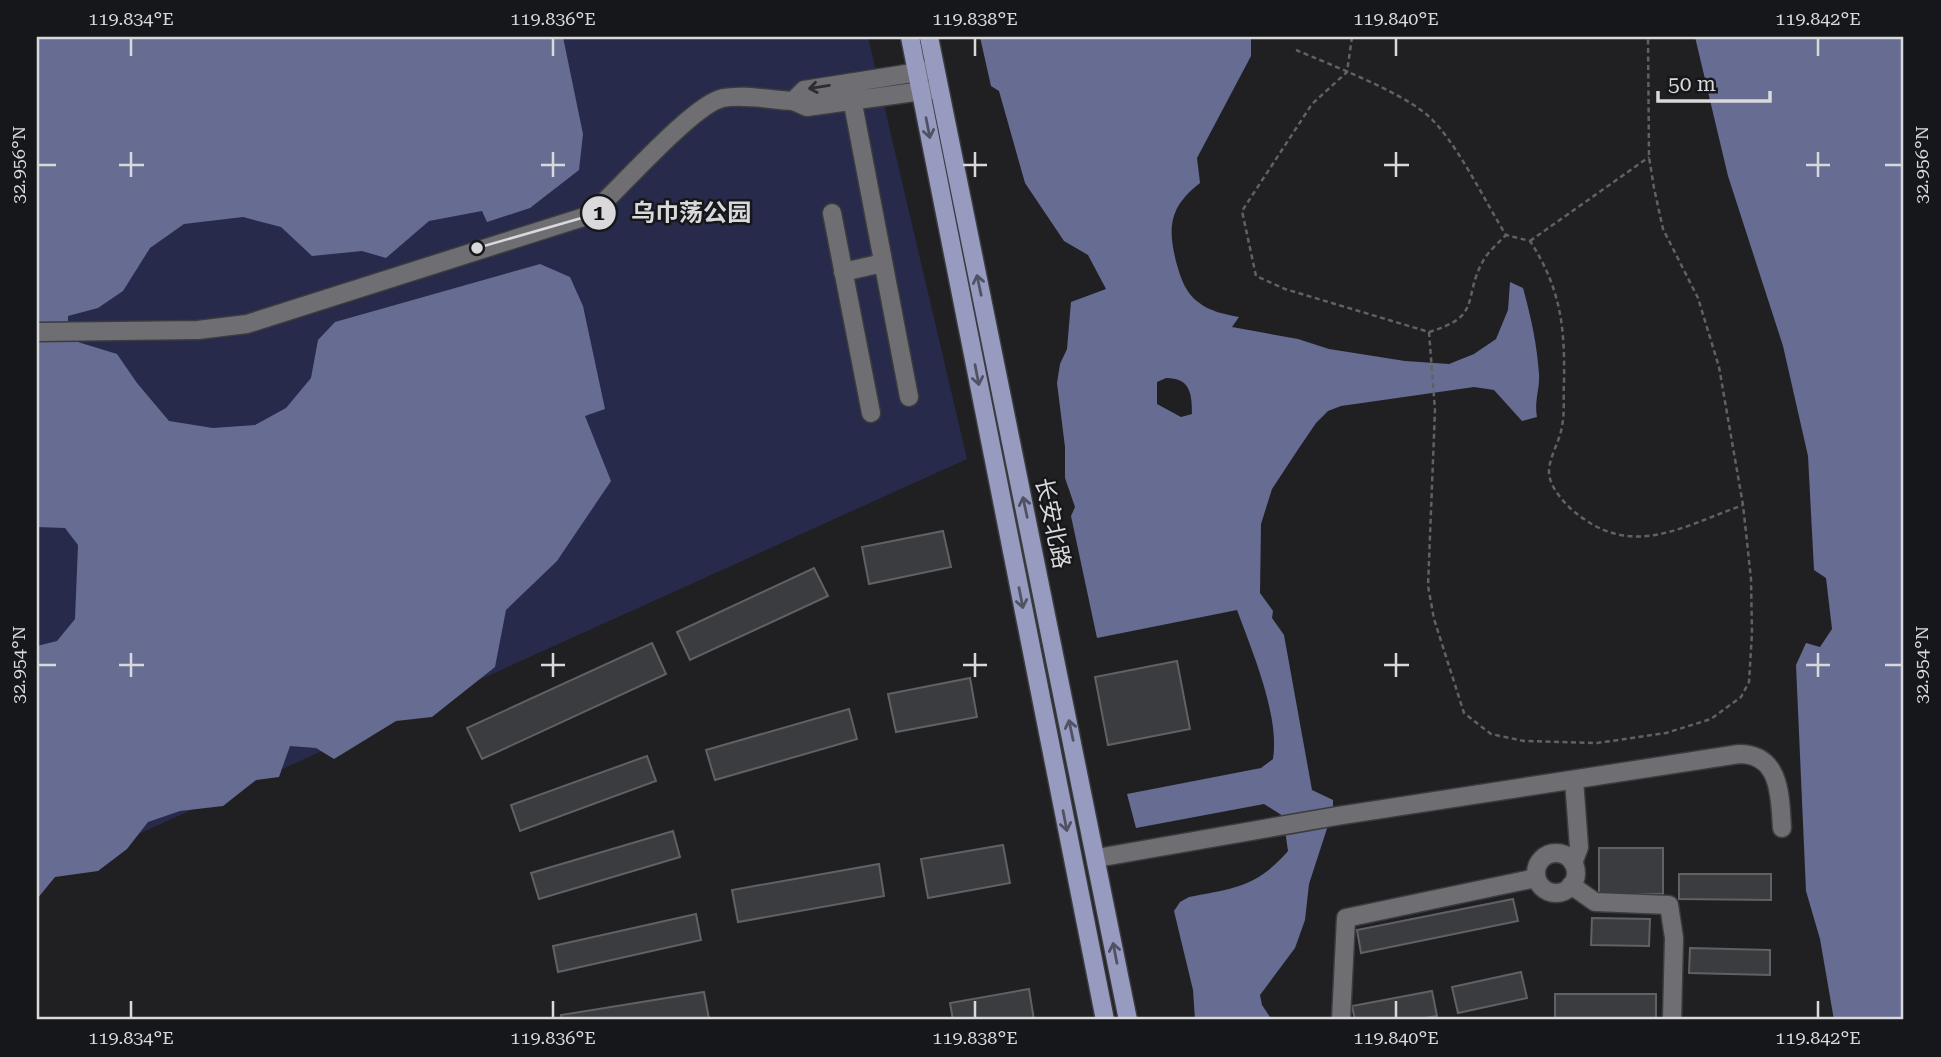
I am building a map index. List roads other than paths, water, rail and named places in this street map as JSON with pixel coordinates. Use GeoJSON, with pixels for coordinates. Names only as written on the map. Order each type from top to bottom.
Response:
{"type":"FeatureCollection","features":[{"type":"Feature","properties":{"kind":"main road","name":"长安北路"},"geometry":{"type":"LineString","coordinates":[[910,37],[926,71],[930,89],[1097,858],[1128,1020]]}},
{"type":"Feature","properties":{"kind":"main road","name":"长安北路"},"geometry":{"type":"LineString","coordinates":[[926,71],[929,37]]}},
{"type":"Feature","properties":{"kind":"main road","name":"长安北路"},"geometry":{"type":"LineString","coordinates":[[930,89],[1105,1020]]}},
{"type":"Feature","properties":{"kind":"street"},"geometry":{"type":"LineString","coordinates":[[851,92],[926,71]]}},
{"type":"Feature","properties":{"kind":"street"},"geometry":{"type":"LineString","coordinates":[[37,332],[198,330],[247,324],[590,215],[621,189],[684,122],[706,105],[723,98],[793,101],[804,90],[851,92],[930,89]]}},
{"type":"Feature","properties":{"kind":"street"},"geometry":{"type":"LineString","coordinates":[[851,92],[909,397]]}},
{"type":"Feature","properties":{"kind":"street"},"geometry":{"type":"LineString","coordinates":[[832,214],[872,413]]}},
{"type":"Feature","properties":{"kind":"street"},"geometry":{"type":"LineString","coordinates":[[842,272],[883,263]]}},
{"type":"Feature","properties":{"kind":"street"},"geometry":{"type":"LineString","coordinates":[[1097,858],[1337,816],[1749,754],[1770,765],[1779,785],[1782,828]]}},
{"type":"Feature","properties":{"kind":"street"},"geometry":{"type":"LineString","coordinates":[[1573,863],[1579,847],[1574,780]]}},
{"type":"Feature","properties":{"kind":"street"},"geometry":{"type":"LineString","coordinates":[[1553,853],[1561,853],[1573,863],[1576,870],[1571,885],[1566,890],[1545,890],[1536,878],[1539,862],[1553,853]]}},
{"type":"Feature","properties":{"kind":"street"},"geometry":{"type":"LineString","coordinates":[[1342,1020],[1346,918],[1536,878]]}},
{"type":"Feature","properties":{"kind":"street"},"geometry":{"type":"LineString","coordinates":[[1571,885],[1595,902],[1669,905],[1674,937],[1672,1020]]}},
{"type":"Feature","properties":{"kind":"place","name":"乌巾荡公园"},"geometry":{"type":"Point","coordinates":[477,248]}}]}
